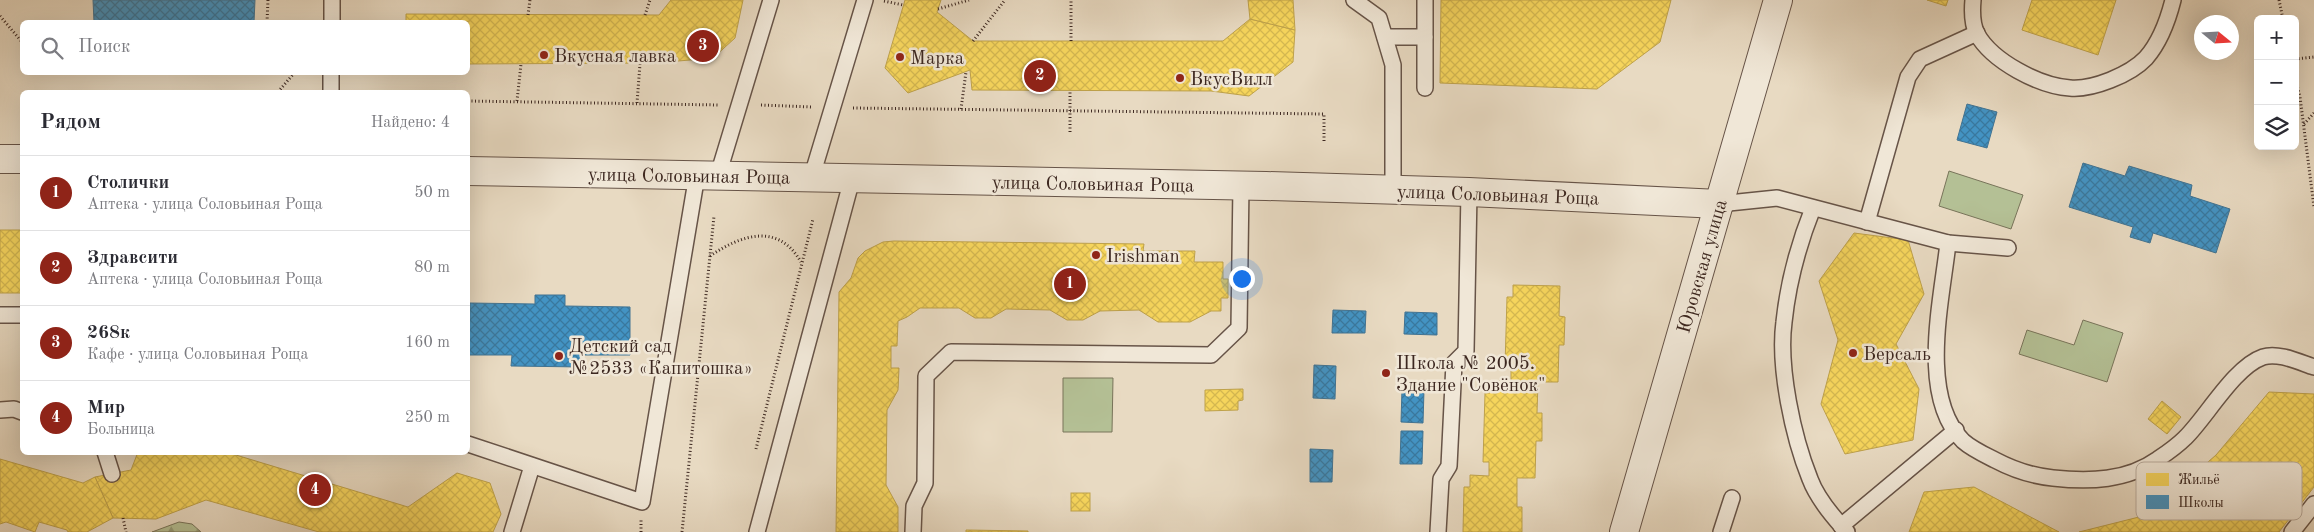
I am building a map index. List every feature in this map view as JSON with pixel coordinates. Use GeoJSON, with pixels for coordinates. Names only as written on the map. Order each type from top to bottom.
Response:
{"type":"FeatureCollection","features":[{"type":"Feature","properties":{"kind":"street","name":"Юровская улица"},"geometry":{"type":"LineString","coordinates":[[1624,532],[1778,0]]}},
{"type":"Feature","properties":{"kind":"street"},"geometry":{"type":"LineString","coordinates":[[0,159],[20,159]]}},
{"type":"Feature","properties":{"kind":"street","name":"улица Соловьиная Роща"},"geometry":{"type":"LineString","coordinates":[[470,171],[707,175],[811,179],[1241,185],[1469,192],[1719,204]]}},
{"type":"Feature","properties":{"kind":"lane"},"geometry":{"type":"LineString","coordinates":[[332,0],[332,20]]}},
{"type":"Feature","properties":{"kind":"lane"},"geometry":{"type":"LineString","coordinates":[[470,445],[642,502],[707,175],[739,105],[771,0]]}},
{"type":"Feature","properties":{"kind":"lane"},"geometry":{"type":"LineString","coordinates":[[811,179],[865,0]]}},
{"type":"Feature","properties":{"kind":"lane"},"geometry":{"type":"LineString","coordinates":[[1354,0],[1379,18],[1393,65],[1393,191]]}},
{"type":"Feature","properties":{"kind":"lane"},"geometry":{"type":"LineString","coordinates":[[1425,0],[1425,88]]}},
{"type":"Feature","properties":{"kind":"lane"},"geometry":{"type":"LineString","coordinates":[[1973,0],[1972,12],[1977,33],[1995,55],[2014,69],[2043,82],[2069,88],[2094,86],[2124,73],[2145,59],[2162,34],[2173,0]]}},
{"type":"Feature","properties":{"kind":"lane"},"geometry":{"type":"LineString","coordinates":[[1867,222],[1908,77],[1920,58],[1977,33]]}},
{"type":"Feature","properties":{"kind":"lane"},"geometry":{"type":"LineString","coordinates":[[1385,37],[1425,37]]}},
{"type":"Feature","properties":{"kind":"lane"},"geometry":{"type":"LineString","coordinates":[[331,75],[331,90]]}},
{"type":"Feature","properties":{"kind":"lane"},"geometry":{"type":"LineString","coordinates":[[757,532],[852,179]]}},
{"type":"Feature","properties":{"kind":"lane"},"geometry":{"type":"LineString","coordinates":[[913,532],[914,506],[925,483],[926,376],[951,352],[1211,355],[1239,328],[1241,185]]}},
{"type":"Feature","properties":{"kind":"lane"},"geometry":{"type":"LineString","coordinates":[[1438,532],[1441,479],[1449,466],[1454,363],[1466,350],[1469,192]]}},
{"type":"Feature","properties":{"kind":"lane"},"geometry":{"type":"LineString","coordinates":[[1719,204],[1777,198],[1948,243],[2008,248]]}},
{"type":"Feature","properties":{"kind":"lane"},"geometry":{"type":"LineString","coordinates":[[1813,208],[1805,230],[1783,323],[1784,371],[1793,425],[1810,480],[1844,529],[1956,430]]}},
{"type":"Feature","properties":{"kind":"lane"},"geometry":{"type":"LineString","coordinates":[[1948,243],[1936,357],[1940,390],[1947,417],[1963,440],[1982,454],[2034,476],[2078,481],[2101,480],[2125,475],[2136,470]]}},
{"type":"Feature","properties":{"kind":"lane"},"geometry":{"type":"LineString","coordinates":[[0,315],[20,315]]}},
{"type":"Feature","properties":{"kind":"lane"},"geometry":{"type":"LineString","coordinates":[[2153,462],[2185,438],[2219,395],[2249,365],[2263,357],[2289,358],[2314,367]]}},
{"type":"Feature","properties":{"kind":"lane"},"geometry":{"type":"LineString","coordinates":[[0,410],[14,409],[20,411]]}},
{"type":"Feature","properties":{"kind":"lane"},"geometry":{"type":"LineString","coordinates":[[106,455],[112,474]]}},
{"type":"Feature","properties":{"kind":"lane"},"geometry":{"type":"LineString","coordinates":[[512,532],[532,466]]}},
{"type":"Feature","properties":{"kind":"lane"},"geometry":{"type":"LineString","coordinates":[[1721,532],[1732,498]]}},
{"type":"Feature","properties":{"kind":"lane"},"geometry":{"type":"LineString","coordinates":[[2302,519],[2314,504]]}},
{"type":"Feature","properties":{"kind":"lane"},"geometry":{"type":"LineString","coordinates":[[2292,532],[2301,520]]}},
{"type":"Feature","properties":{"kind":"path"},"geometry":{"type":"LineString","coordinates":[[268,0],[268,20]]}},
{"type":"Feature","properties":{"kind":"path"},"geometry":{"type":"LineString","coordinates":[[528,15],[530,0]]}},
{"type":"Feature","properties":{"kind":"path"},"geometry":{"type":"LineString","coordinates":[[645,16],[650,0]]}},
{"type":"Feature","properties":{"kind":"path"},"geometry":{"type":"LineString","coordinates":[[881,0],[903,5]]}},
{"type":"Feature","properties":{"kind":"path"},"geometry":{"type":"LineString","coordinates":[[938,9],[969,0]]}},
{"type":"Feature","properties":{"kind":"path"},"geometry":{"type":"LineString","coordinates":[[974,41],[1005,0]]}},
{"type":"Feature","properties":{"kind":"path"},"geometry":{"type":"LineString","coordinates":[[1071,0],[1071,41]]}},
{"type":"Feature","properties":{"kind":"path"},"geometry":{"type":"LineString","coordinates":[[2279,0],[2282,15]]}},
{"type":"Feature","properties":{"kind":"path"},"geometry":{"type":"LineString","coordinates":[[0,16],[20,40]]}},
{"type":"Feature","properties":{"kind":"path"},"geometry":{"type":"LineString","coordinates":[[2299,59],[2314,57]]}},
{"type":"Feature","properties":{"kind":"path"},"geometry":{"type":"LineString","coordinates":[[517,101],[521,64]]}},
{"type":"Feature","properties":{"kind":"path"},"geometry":{"type":"LineString","coordinates":[[637,103],[640,64]]}},
{"type":"Feature","properties":{"kind":"path"},"geometry":{"type":"LineString","coordinates":[[961,109],[966,72]]}},
{"type":"Feature","properties":{"kind":"path"},"geometry":{"type":"LineString","coordinates":[[280,90],[293,75]]}},
{"type":"Feature","properties":{"kind":"path"},"geometry":{"type":"LineString","coordinates":[[1070,90],[1070,132]]}},
{"type":"Feature","properties":{"kind":"path"},"geometry":{"type":"LineString","coordinates":[[2299,98],[2314,207]]}},
{"type":"Feature","properties":{"kind":"path"},"geometry":{"type":"LineString","coordinates":[[470,101],[1324,114],[1324,140]]}},
{"type":"Feature","properties":{"kind":"path"},"geometry":{"type":"LineString","coordinates":[[2304,125],[2314,114]]}},
{"type":"Feature","properties":{"kind":"path"},"geometry":{"type":"LineString","coordinates":[[682,532],[714,216]]}},
{"type":"Feature","properties":{"kind":"path"},"geometry":{"type":"LineString","coordinates":[[755,455],[813,219]]}},
{"type":"Feature","properties":{"kind":"path"},"geometry":{"type":"LineString","coordinates":[[710,256],[729,243],[751,235],[768,236],[785,243],[796,253],[801,262]]}},
{"type":"Feature","properties":{"kind":"path"},"geometry":{"type":"LineString","coordinates":[[123,518],[126,532]]}},
{"type":"Feature","properties":{"kind":"green space"},"geometry":{"type":"Polygon","coordinates":[[[1949,171],[2023,195],[2011,229],[1939,206],[1949,171]]]}},
{"type":"Feature","properties":{"kind":"green space"},"geometry":{"type":"Polygon","coordinates":[[[2083,320],[2123,333],[2107,382],[2019,354],[2027,330],[2074,345],[2083,320]]]}},
{"type":"Feature","properties":{"kind":"green space"},"geometry":{"type":"Polygon","coordinates":[[[1063,378],[1113,378],[1112,432],[1063,432],[1063,378]]]}},
{"type":"Feature","properties":{"kind":"green space"},"geometry":{"type":"Polygon","coordinates":[[[179,522],[192,524],[201,532],[152,532],[179,522]]]}},
{"type":"Feature","properties":{"kind":"building: Жильё"},"geometry":{"type":"Polygon","coordinates":[[[671,0],[743,0],[735,38],[713,58],[655,63],[470,64],[470,20],[406,20],[406,14],[659,15],[671,0]]]}},
{"type":"Feature","properties":{"kind":"building: Жильё"},"geometry":{"type":"Polygon","coordinates":[[[905,0],[941,0],[937,12],[973,41],[1223,41],[1250,19],[1295,30],[1293,62],[1249,96],[1211,91],[972,90],[970,70],[908,93],[885,68],[905,0]]]}},
{"type":"Feature","properties":{"kind":"building: Жильё"},"geometry":{"type":"Polygon","coordinates":[[[1248,0],[1293,0],[1295,30],[1250,19],[1248,0]]]}},
{"type":"Feature","properties":{"kind":"building: Жильё"},"geometry":{"type":"Polygon","coordinates":[[[1441,0],[1671,0],[1660,42],[1597,89],[1440,83],[1441,0]]]}},
{"type":"Feature","properties":{"kind":"building: Жильё"},"geometry":{"type":"Polygon","coordinates":[[[1927,0],[1948,0],[1946,6],[1927,0]]]}},
{"type":"Feature","properties":{"kind":"building: Жильё"},"geometry":{"type":"Polygon","coordinates":[[[2032,0],[2116,0],[2098,55],[2022,30],[2032,0]]]}},
{"type":"Feature","properties":{"kind":"building: Жильё"},"geometry":{"type":"Polygon","coordinates":[[[0,230],[20,230],[20,293],[0,293],[0,230]]]}},
{"type":"Feature","properties":{"kind":"building: Жильё"},"geometry":{"type":"Polygon","coordinates":[[[1854,233],[1908,240],[1924,294],[1896,344],[1919,389],[1913,440],[1845,454],[1821,404],[1838,340],[1819,281],[1854,233]]]}},
{"type":"Feature","properties":{"kind":"building: Жильё"},"geometry":{"type":"Polygon","coordinates":[[[883,242],[1144,244],[1143,251],[1195,251],[1194,262],[1223,262],[1223,279],[1228,279],[1228,298],[1221,298],[1221,311],[1211,311],[1190,322],[1158,322],[1139,310],[1100,311],[1083,320],[1067,320],[1050,310],[1006,309],[991,318],[975,318],[959,308],[920,308],[898,321],[897,346],[891,346],[891,368],[899,368],[898,390],[887,410],[886,485],[898,507],[898,532],[836,532],[839,292],[851,278],[858,258],[865,251],[883,242]]]}},
{"type":"Feature","properties":{"kind":"building: Жильё"},"geometry":{"type":"Polygon","coordinates":[[[1513,285],[1560,286],[1559,316],[1565,317],[1564,345],[1559,345],[1558,382],[1538,382],[1537,413],[1542,413],[1542,441],[1536,441],[1535,478],[1517,478],[1517,507],[1522,507],[1522,532],[1463,532],[1464,487],[1470,487],[1470,475],[1489,476],[1489,462],[1483,462],[1485,393],[1490,393],[1491,381],[1511,381],[1511,366],[1505,366],[1507,297],[1513,297],[1513,285]]]}},
{"type":"Feature","properties":{"kind":"building: Жильё"},"geometry":{"type":"Polygon","coordinates":[[[1243,389],[1243,400],[1238,401],[1238,410],[1205,411],[1205,390],[1243,389]]]}},
{"type":"Feature","properties":{"kind":"building: Жильё"},"geometry":{"type":"Polygon","coordinates":[[[2269,392],[2314,394],[2314,487],[2302,502],[2302,462],[2208,462],[2269,392]]]}},
{"type":"Feature","properties":{"kind":"building: Жильё"},"geometry":{"type":"Polygon","coordinates":[[[2162,401],[2181,417],[2167,434],[2148,419],[2162,401]]]}},
{"type":"Feature","properties":{"kind":"building: Жильё"},"geometry":{"type":"Polygon","coordinates":[[[137,455],[236,455],[408,507],[457,473],[490,483],[501,514],[493,532],[319,532],[206,500],[156,519],[113,518],[95,477],[131,470],[137,455]]]}},
{"type":"Feature","properties":{"kind":"building: Жильё"},"geometry":{"type":"Polygon","coordinates":[[[0,459],[83,483],[95,477],[113,518],[87,532],[68,532],[67,530],[39,522],[35,532],[6,522],[0,524],[0,459]]]}},
{"type":"Feature","properties":{"kind":"building: Жильё"},"geometry":{"type":"Polygon","coordinates":[[[1974,487],[2059,532],[1909,532],[1924,492],[1974,487]]]}},
{"type":"Feature","properties":{"kind":"building: Жильё"},"geometry":{"type":"Polygon","coordinates":[[[1071,493],[1090,493],[1090,511],[1071,511],[1071,493]]]}},
{"type":"Feature","properties":{"kind":"building: Жильё"},"geometry":{"type":"Polygon","coordinates":[[[2136,518],[2136,520],[2288,520],[2279,532],[2079,532],[2136,518]]]}},
{"type":"Feature","properties":{"kind":"building: Жильё"},"geometry":{"type":"Polygon","coordinates":[[[966,530],[1028,531],[1028,532],[966,532],[966,530]]]}},
{"type":"Feature","properties":{"kind":"building: Школы"},"geometry":{"type":"Polygon","coordinates":[[[93,0],[255,0],[254,20],[94,20],[93,0]]]}},
{"type":"Feature","properties":{"kind":"building: Школы"},"geometry":{"type":"Polygon","coordinates":[[[1967,104],[1997,112],[1987,148],[1957,140],[1967,104]]]}},
{"type":"Feature","properties":{"kind":"building: Школы"},"geometry":{"type":"Polygon","coordinates":[[[2083,163],[2125,176],[2129,166],[2192,185],[2190,196],[2230,209],[2216,253],[2153,233],[2150,243],[2130,237],[2133,227],[2069,207],[2083,163]]]}},
{"type":"Feature","properties":{"kind":"building: Школы"},"geometry":{"type":"Polygon","coordinates":[[[535,295],[565,295],[565,306],[630,307],[630,355],[583,355],[583,367],[511,366],[512,355],[470,355],[470,303],[535,304],[535,295]]]}},
{"type":"Feature","properties":{"kind":"building: Школы"},"geometry":{"type":"Polygon","coordinates":[[[1333,310],[1366,311],[1365,333],[1332,333],[1333,310]]]}},
{"type":"Feature","properties":{"kind":"building: Школы"},"geometry":{"type":"Polygon","coordinates":[[[1405,312],[1437,313],[1437,335],[1404,334],[1405,312]]]}},
{"type":"Feature","properties":{"kind":"building: Школы"},"geometry":{"type":"Polygon","coordinates":[[[1314,365],[1336,366],[1335,399],[1313,398],[1314,365]]]}},
{"type":"Feature","properties":{"kind":"building: Школы"},"geometry":{"type":"Polygon","coordinates":[[[1402,389],[1424,390],[1423,423],[1401,422],[1402,389]]]}},
{"type":"Feature","properties":{"kind":"building: Школы"},"geometry":{"type":"Polygon","coordinates":[[[1401,431],[1423,431],[1422,464],[1400,464],[1401,431]]]}},
{"type":"Feature","properties":{"kind":"building: Школы"},"geometry":{"type":"Polygon","coordinates":[[[1310,449],[1333,450],[1332,482],[1310,482],[1310,449]]]}},
{"type":"Feature","properties":{"kind":"place","name":"268к"},"geometry":{"type":"Point","coordinates":[703,46]}},
{"type":"Feature","properties":{"kind":"place","name":"Вкусная лавка"},"geometry":{"type":"Point","coordinates":[544,55]}},
{"type":"Feature","properties":{"kind":"place","name":"Марка"},"geometry":{"type":"Point","coordinates":[900,57]}},
{"type":"Feature","properties":{"kind":"place","name":"Здравсити"},"geometry":{"type":"Point","coordinates":[1040,76]}},
{"type":"Feature","properties":{"kind":"place","name":"ВкусВилл"},"geometry":{"type":"Point","coordinates":[1180,78]}},
{"type":"Feature","properties":{"kind":"place","name":"Irishman"},"geometry":{"type":"Point","coordinates":[1096,255]}},
{"type":"Feature","properties":{"kind":"place","name":"Столички"},"geometry":{"type":"Point","coordinates":[1070,284]}},
{"type":"Feature","properties":{"kind":"place","name":"Версаль"},"geometry":{"type":"Point","coordinates":[1853,353]}},
{"type":"Feature","properties":{"kind":"place","name":"Детский сад №2533 «Капитошка»"},"geometry":{"type":"Point","coordinates":[559,356]}},
{"type":"Feature","properties":{"kind":"place","name":"Школа № 2005. Здание \"Совёнок\""},"geometry":{"type":"Point","coordinates":[1386,373]}},
{"type":"Feature","properties":{"kind":"place","name":"Мир"},"geometry":{"type":"Point","coordinates":[315,490]}}]}
